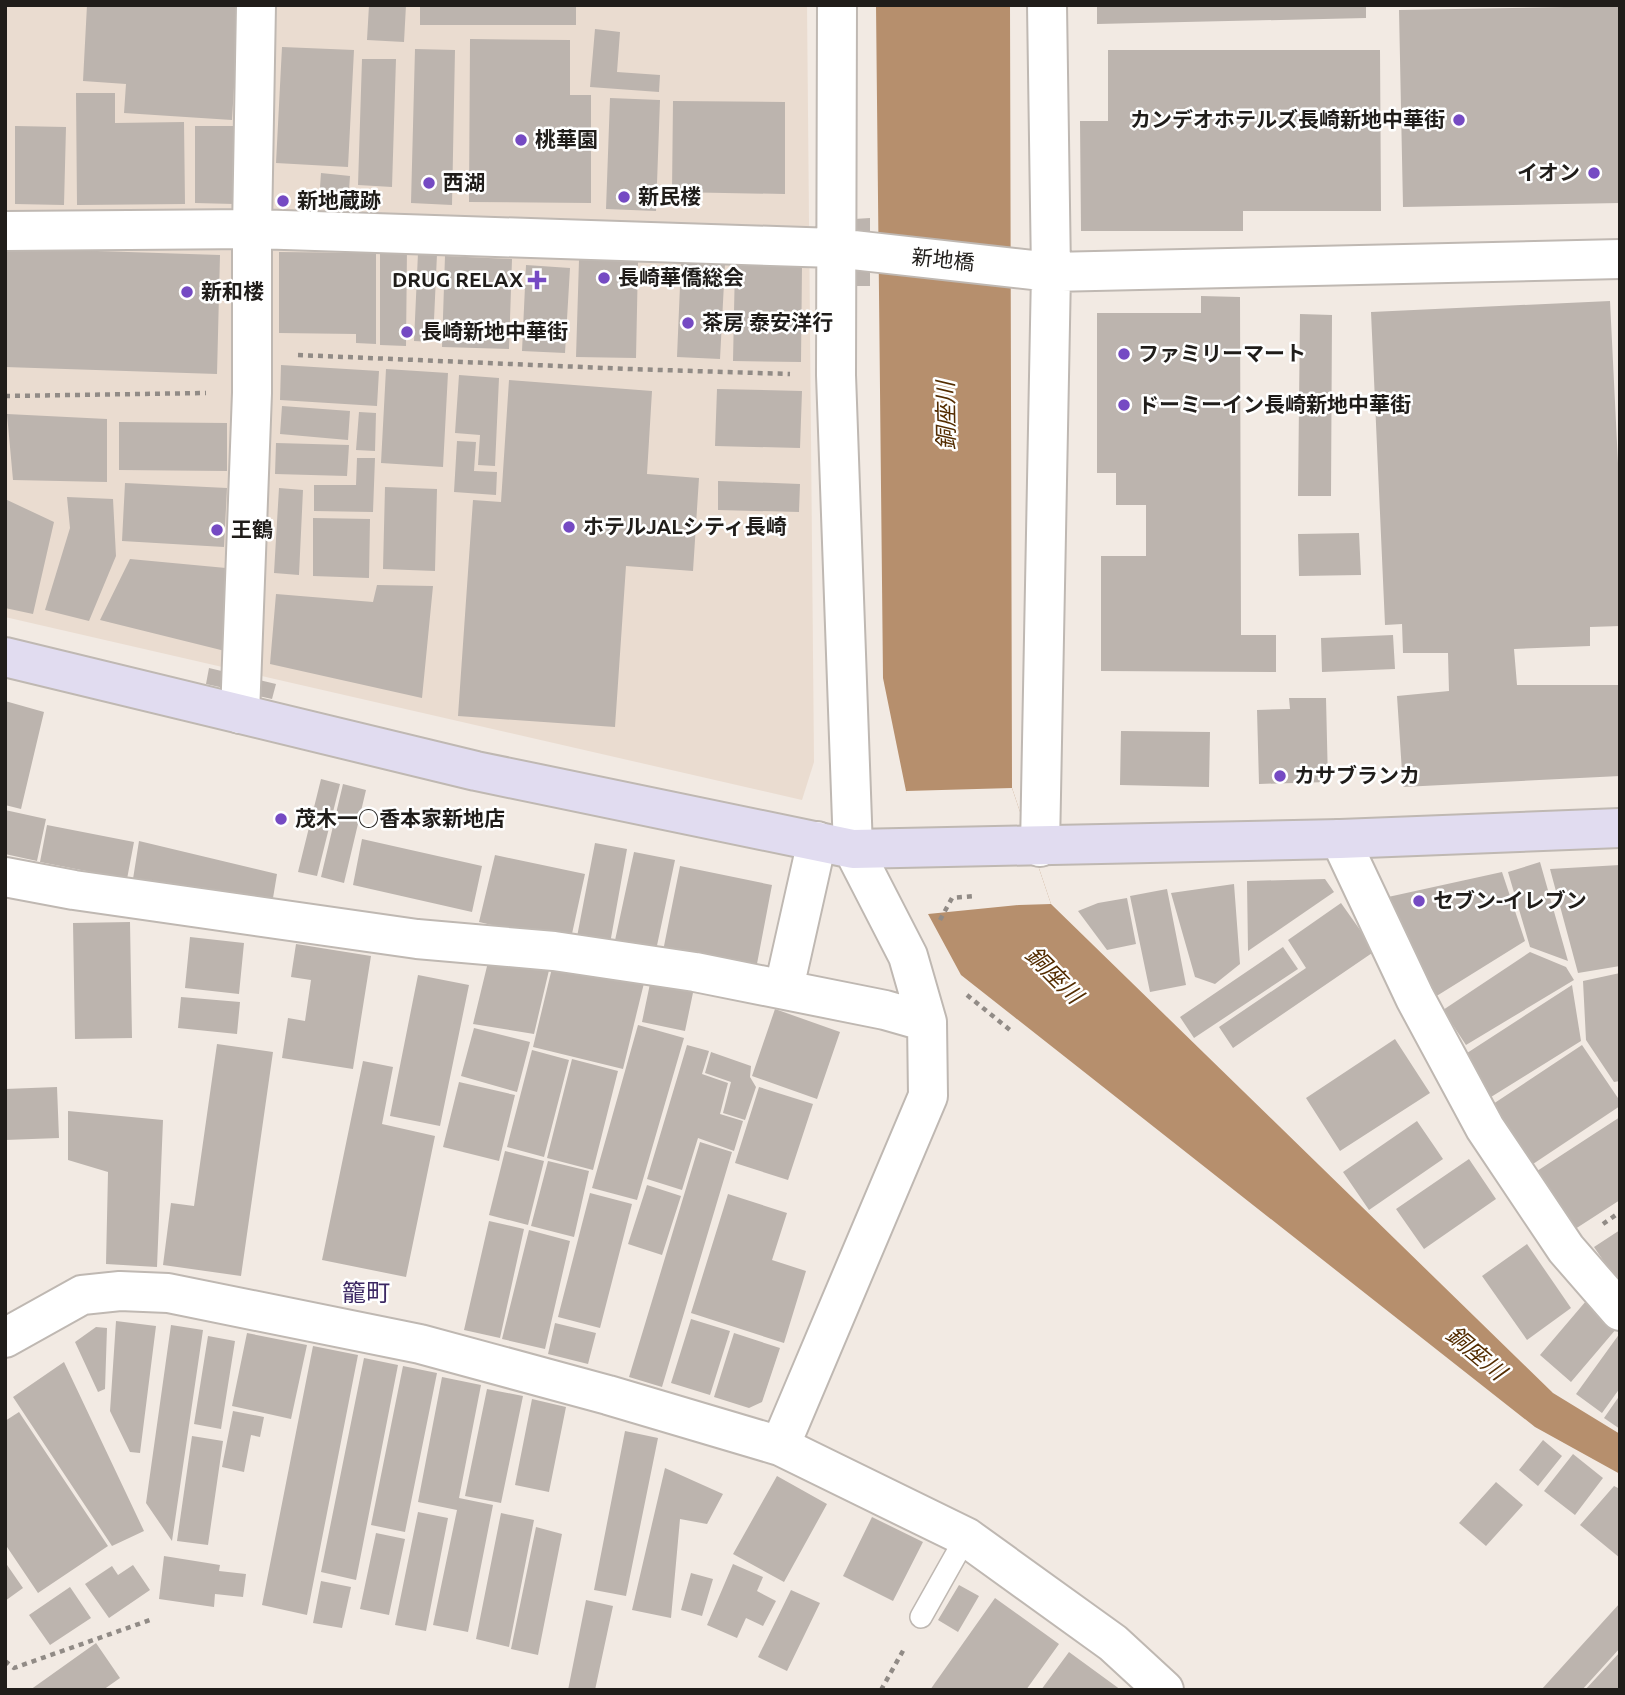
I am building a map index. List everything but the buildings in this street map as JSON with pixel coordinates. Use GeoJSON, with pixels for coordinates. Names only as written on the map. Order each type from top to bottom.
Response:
{"type":"FeatureCollection","features":[{"type":"Feature","properties":{"kind":"street"},"geometry":{"type":"LineString","coordinates":[[240,714],[252,393],[256,5]]}},
{"type":"Feature","properties":{"kind":"street"},"geometry":{"type":"LineString","coordinates":[[784,988],[835,845],[837,5]]}},
{"type":"Feature","properties":{"kind":"street"},"geometry":{"type":"LineString","coordinates":[[1040,847],[1051,272],[1047,5]]}},
{"type":"Feature","properties":{"kind":"street","name":"新地橋"},"geometry":{"type":"LineString","coordinates":[[5,231],[252,229],[835,248],[1051,272],[1620,259]]}},
{"type":"Feature","properties":{"kind":"street"},"geometry":{"type":"LineString","coordinates":[[5,657],[476,771],[835,845],[1040,847],[1620,828]]}},
{"type":"Feature","properties":{"kind":"street"},"geometry":{"type":"LineString","coordinates":[[1340,839],[1415,998],[1485,1128],[1566,1249],[1620,1311]]}},
{"type":"Feature","properties":{"kind":"street"},"geometry":{"type":"LineString","coordinates":[[780,1446],[928,1096],[927,1022],[908,956],[835,845]]}},
{"type":"Feature","properties":{"kind":"street"},"geometry":{"type":"LineString","coordinates":[[5,877],[75,891],[417,939],[554,951],[695,972],[784,988],[886,1010],[927,1022]]}},
{"type":"Feature","properties":{"kind":"street"},"geometry":{"type":"LineString","coordinates":[[5,1338],[82,1295],[120,1291],[168,1293],[420,1344],[608,1395],[780,1446],[966,1537],[1113,1643],[1164,1690]]}},
{"type":"Feature","properties":{"kind":"lane"},"geometry":{"type":"LineString","coordinates":[[921,1617],[966,1537]]}},
{"type":"Feature","properties":{"kind":"path"},"geometry":{"type":"LineString","coordinates":[[252,354],[836,375]]}},
{"type":"Feature","properties":{"kind":"path"},"geometry":{"type":"LineString","coordinates":[[5,396],[252,393]]}},
{"type":"Feature","properties":{"kind":"path"},"geometry":{"type":"LineString","coordinates":[[881,1690],[921,1617]]}},
{"type":"Feature","properties":{"kind":"path"},"geometry":{"type":"LineString","coordinates":[[5,1661],[14,1668],[150,1620]]}},
{"type":"Feature","properties":{"kind":"shaded area","name":"長崎新地中華街"},"geometry":{"type":"Polygon","coordinates":[[[5,5],[807,5],[814,762],[802,800],[5,617],[5,5]]]}},
{"type":"Feature","properties":{"kind":"water","name":"銅座川"},"geometry":{"type":"Polygon","coordinates":[[[876,5],[1010,5],[1012,788],[1051,904],[1553,1393],[1620,1434],[1620,1474],[1535,1427],[961,975],[928,914],[952,897],[906,791],[883,678],[876,5]]]}},
{"type":"Feature","properties":{"kind":"pier"},"geometry":{"type":"Polygon","coordinates":[[[1012,788],[1051,904],[928,914],[927,910],[947,896],[908,807],[906,791],[1012,788]]]}},
{"type":"Feature","properties":{"kind":"place","name":"カンデオホテルズ長崎新地中華街"},"geometry":{"type":"Point","coordinates":[1459,120]}},
{"type":"Feature","properties":{"kind":"place","name":"桃華園"},"geometry":{"type":"Point","coordinates":[521,140]}},
{"type":"Feature","properties":{"kind":"place","name":"イオン"},"geometry":{"type":"Point","coordinates":[1594,173]}},
{"type":"Feature","properties":{"kind":"place","name":"西湖"},"geometry":{"type":"Point","coordinates":[429,183]}},
{"type":"Feature","properties":{"kind":"place","name":"新民楼"},"geometry":{"type":"Point","coordinates":[624,197]}},
{"type":"Feature","properties":{"kind":"place","name":"新地蔵跡"},"geometry":{"type":"Point","coordinates":[283,201]}},
{"type":"Feature","properties":{"kind":"place","name":"長崎華僑総会"},"geometry":{"type":"Point","coordinates":[604,278]}},
{"type":"Feature","properties":{"kind":"place","name":"DRUG RELAX"},"geometry":{"type":"Point","coordinates":[537,280]}},
{"type":"Feature","properties":{"kind":"place","name":"新和楼"},"geometry":{"type":"Point","coordinates":[187,292]}},
{"type":"Feature","properties":{"kind":"place","name":"茶房 泰安洋行"},"geometry":{"type":"Point","coordinates":[688,323]}},
{"type":"Feature","properties":{"kind":"place","name":"長崎新地中華街"},"geometry":{"type":"Point","coordinates":[407,332]}},
{"type":"Feature","properties":{"kind":"place","name":"ファミリーマート"},"geometry":{"type":"Point","coordinates":[1124,354]}},
{"type":"Feature","properties":{"kind":"place","name":"ドーミーイン長崎新地中華街"},"geometry":{"type":"Point","coordinates":[1124,405]}},
{"type":"Feature","properties":{"kind":"place","name":"ホテルJALシティ長崎"},"geometry":{"type":"Point","coordinates":[569,527]}},
{"type":"Feature","properties":{"kind":"place","name":"王鶴"},"geometry":{"type":"Point","coordinates":[217,530]}},
{"type":"Feature","properties":{"kind":"place","name":"カサブランカ"},"geometry":{"type":"Point","coordinates":[1280,776]}},
{"type":"Feature","properties":{"kind":"place","name":"茂木一○香本家新地店"},"geometry":{"type":"Point","coordinates":[281,819]}},
{"type":"Feature","properties":{"kind":"place","name":"セブン-イレブン"},"geometry":{"type":"Point","coordinates":[1419,901]}},
{"type":"Feature","properties":{"kind":"district","name":"籠町"},"geometry":{"type":"Point","coordinates":[366,1293]}}]}
